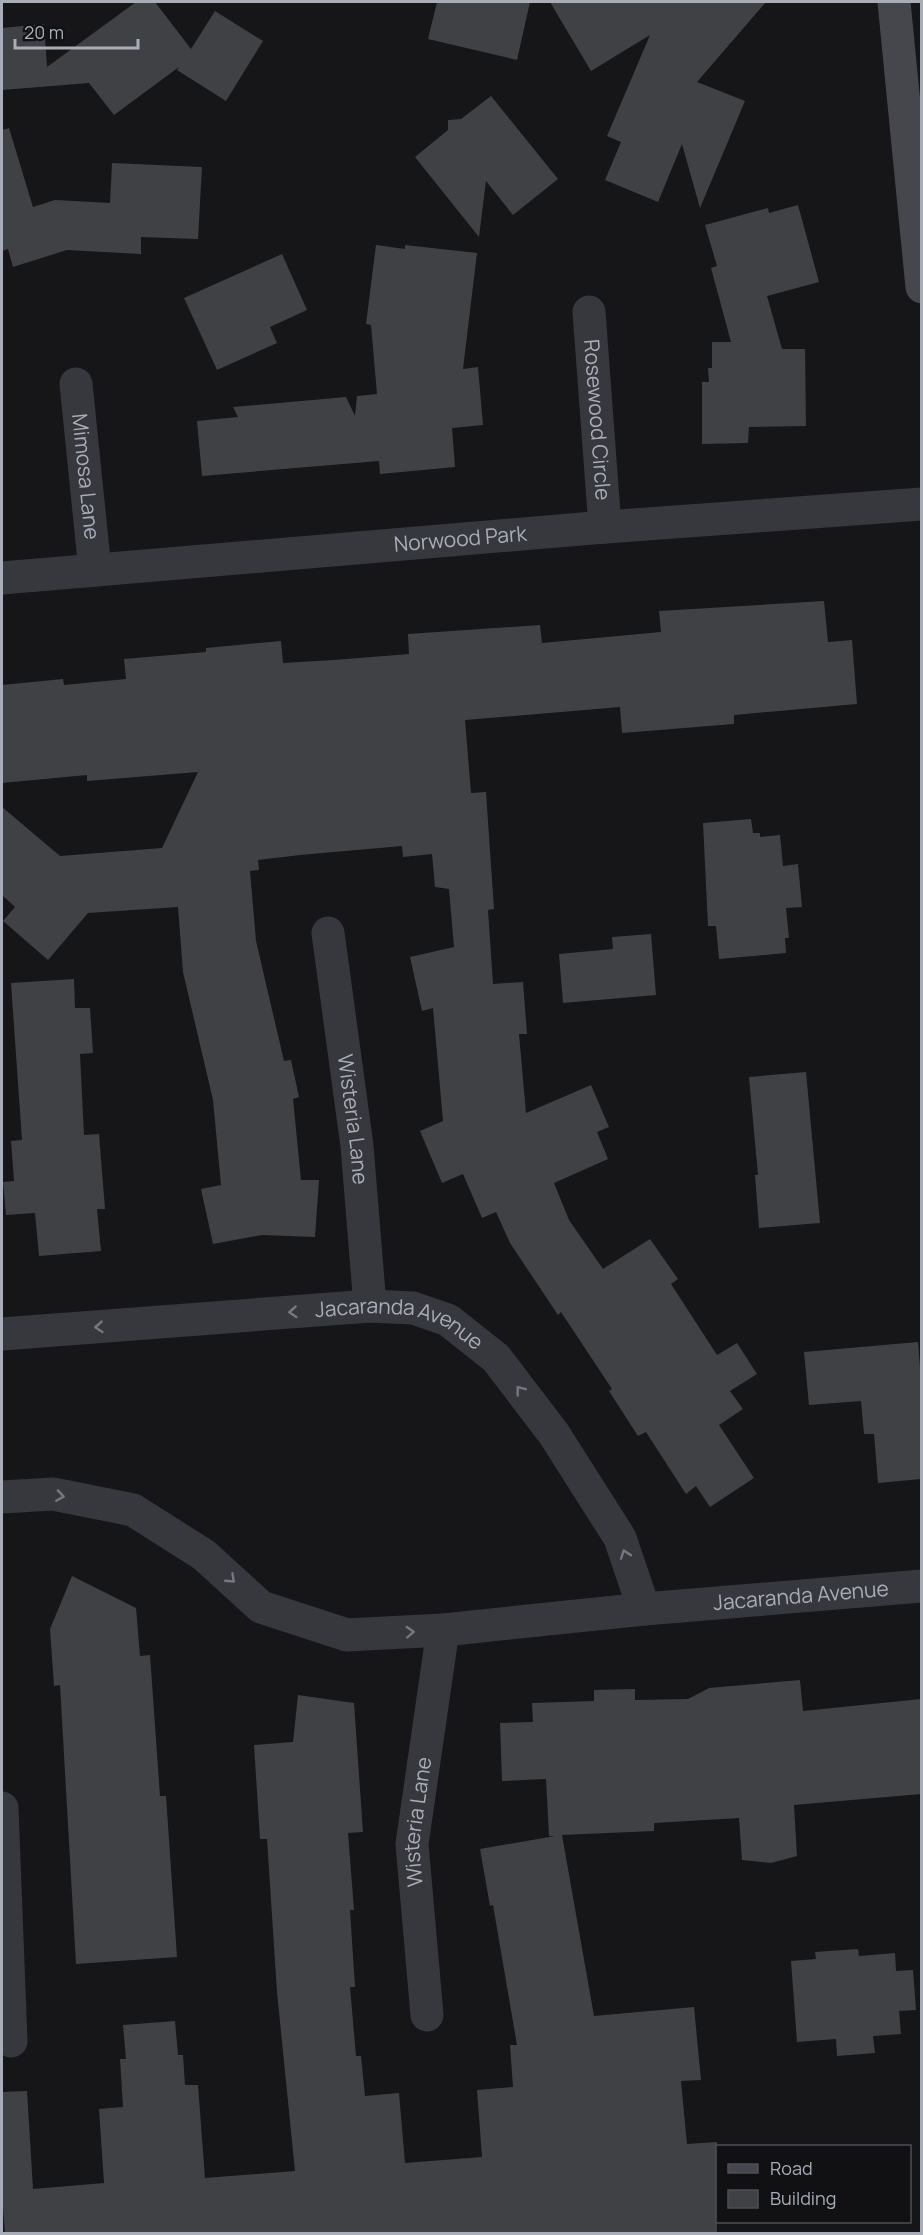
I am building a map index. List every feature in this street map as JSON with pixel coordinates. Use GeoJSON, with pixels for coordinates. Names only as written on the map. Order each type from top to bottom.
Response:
{"type":"FeatureCollection","features":[{"type":"Feature","properties":{"kind":"main road"},"geometry":{"type":"LineString","coordinates":[[894,2],[921,272]]}},
{"type":"Feature","properties":{"kind":"street","name":"Rosewood Circle"},"geometry":{"type":"LineString","coordinates":[[589,312],[605,527]]}},
{"type":"Feature","properties":{"kind":"street","name":"Mimosa Lane"},"geometry":{"type":"LineString","coordinates":[[76,384],[95,570]]}},
{"type":"Feature","properties":{"kind":"street","name":"Norwood Park"},"geometry":{"type":"LineString","coordinates":[[2,578],[605,527],[921,504]]}},
{"type":"Feature","properties":{"kind":"street","name":"Wisteria Lane"},"geometry":{"type":"LineString","coordinates":[[328,933],[357,1146],[370,1306]]}},
{"type":"Feature","properties":{"kind":"street","name":"Jacaranda Avenue"},"geometry":{"type":"LineString","coordinates":[[2,1334],[370,1306],[413,1308],[448,1320],[496,1358],[554,1434],[620,1538],[644,1609]]}},
{"type":"Feature","properties":{"kind":"street","name":"Jacaranda Avenue"},"geometry":{"type":"LineString","coordinates":[[2,1497],[53,1494],[133,1510],[204,1555],[261,1607],[347,1635],[443,1630],[644,1609],[921,1586]]}},
{"type":"Feature","properties":{"kind":"street","name":"Wisteria Lane"},"geometry":{"type":"LineString","coordinates":[[427,2015],[412,1844],[443,1630]]}},
{"type":"Feature","properties":{"kind":"street"},"geometry":{"type":"LineString","coordinates":[[2,1808],[11,2041]]}},
{"type":"Feature","properties":{"kind":"building"},"geometry":{"type":"Polygon","coordinates":[[[136,2],[155,2],[191,49],[215,11],[263,41],[226,101],[177,70],[179,67],[114,115],[89,83],[2,90],[2,28],[44,24],[47,67],[136,2]]]}},
{"type":"Feature","properties":{"kind":"building"},"geometry":{"type":"Polygon","coordinates":[[[437,2],[530,2],[517,60],[428,39],[437,2]]]}},
{"type":"Feature","properties":{"kind":"building"},"geometry":{"type":"Polygon","coordinates":[[[550,2],[766,2],[697,82],[745,101],[700,208],[682,144],[658,202],[605,180],[621,142],[607,136],[650,35],[591,71],[550,2]]]}},
{"type":"Feature","properties":{"kind":"building"},"geometry":{"type":"Polygon","coordinates":[[[491,96],[558,179],[513,215],[486,181],[479,237],[415,157],[448,130],[448,120],[461,119],[491,96]]]}},
{"type":"Feature","properties":{"kind":"building"},"geometry":{"type":"Polygon","coordinates":[[[9,128],[33,207],[55,200],[110,203],[112,163],[202,167],[198,239],[141,237],[141,254],[67,250],[13,267],[8,249],[2,251],[2,130],[9,128]]]}},
{"type":"Feature","properties":{"kind":"building"},"geometry":{"type":"Polygon","coordinates":[[[798,205],[819,282],[767,296],[782,349],[805,349],[806,426],[749,427],[748,443],[702,444],[702,382],[709,382],[708,368],[712,368],[712,342],[731,342],[711,268],[717,266],[705,225],[768,208],[769,213],[798,205]]]}},
{"type":"Feature","properties":{"kind":"building"},"geometry":{"type":"Polygon","coordinates":[[[376,245],[405,249],[405,245],[477,253],[463,369],[478,367],[483,425],[452,428],[455,467],[380,474],[379,461],[202,476],[197,421],[238,417],[233,407],[346,397],[355,416],[357,396],[377,394],[371,325],[366,324],[376,245]]]}},
{"type":"Feature","properties":{"kind":"building"},"geometry":{"type":"Polygon","coordinates":[[[282,254],[307,310],[270,327],[277,343],[217,370],[184,298],[282,254]]]}},
{"type":"Feature","properties":{"kind":"building"},"geometry":{"type":"Polygon","coordinates":[[[824,601],[828,642],[852,640],[857,704],[734,715],[734,724],[622,733],[620,707],[465,720],[471,793],[486,792],[494,909],[488,910],[493,984],[523,982],[527,1034],[519,1034],[526,1113],[591,1085],[609,1127],[597,1132],[608,1159],[554,1183],[569,1220],[603,1269],[650,1239],[678,1279],[671,1284],[717,1355],[737,1343],[757,1374],[730,1391],[743,1409],[719,1425],[754,1478],[710,1507],[696,1486],[686,1494],[646,1432],[638,1436],[609,1391],[612,1389],[561,1312],[558,1315],[510,1243],[496,1212],[482,1218],[463,1174],[442,1183],[420,1131],[443,1121],[433,1008],[422,1011],[410,957],[454,947],[449,889],[435,887],[432,854],[403,857],[402,846],[300,855],[258,860],[259,870],[250,871],[256,941],[284,1061],[291,1060],[299,1097],[293,1099],[301,1180],[319,1180],[315,1237],[262,1235],[213,1244],[201,1189],[221,1185],[213,1100],[183,972],[178,907],[88,913],[48,960],[3,921],[15,907],[2,895],[2,807],[60,856],[162,848],[198,772],[87,781],[87,775],[2,783],[2,685],[63,679],[64,685],[126,679],[124,659],[206,652],[206,648],[281,641],[283,663],[334,660],[409,654],[408,634],[540,625],[542,643],[661,632],[659,611],[824,601]]]}},
{"type":"Feature","properties":{"kind":"building"},"geometry":{"type":"Polygon","coordinates":[[[751,819],[753,833],[760,833],[760,837],[780,835],[783,866],[798,864],[802,907],[786,908],[789,938],[785,938],[786,953],[719,959],[716,926],[708,926],[703,823],[751,819]]]}},
{"type":"Feature","properties":{"kind":"building"},"geometry":{"type":"Polygon","coordinates":[[[651,934],[656,995],[563,1003],[559,954],[613,949],[612,937],[651,934]]]}},
{"type":"Feature","properties":{"kind":"building"},"geometry":{"type":"Polygon","coordinates":[[[74,979],[75,1008],[90,1008],[93,1053],[80,1054],[84,1135],[99,1134],[105,1209],[97,1209],[101,1251],[39,1256],[35,1213],[6,1215],[3,1182],[14,1181],[11,1141],[22,1140],[11,983],[74,979]]]}},
{"type":"Feature","properties":{"kind":"building"},"geometry":{"type":"Polygon","coordinates":[[[806,1072],[820,1223],[759,1228],[755,1175],[758,1175],[749,1077],[806,1072]]]}},
{"type":"Feature","properties":{"kind":"building"},"geometry":{"type":"Polygon","coordinates":[[[918,1342],[921,1380],[921,1479],[878,1483],[874,1434],[864,1434],[861,1401],[809,1405],[804,1352],[918,1342]]]}},
{"type":"Feature","properties":{"kind":"building"},"geometry":{"type":"Polygon","coordinates":[[[72,1576],[136,1608],[140,1656],[150,1655],[160,1796],[166,1796],[177,1957],[76,1964],[60,1685],[54,1686],[50,1629],[72,1576]]]}},
{"type":"Feature","properties":{"kind":"building"},"geometry":{"type":"Polygon","coordinates":[[[800,1680],[803,1711],[921,1699],[921,1794],[794,1805],[797,1856],[771,1863],[742,1860],[739,1818],[654,1823],[654,1831],[562,1835],[594,2016],[694,2007],[701,2080],[681,2081],[687,2144],[717,2142],[717,2234],[5,2234],[2,2194],[2,2092],[27,2091],[33,2189],[104,2183],[99,2109],[123,2107],[120,2059],[126,2059],[123,2025],[175,2021],[178,2055],[183,2055],[185,2085],[198,2085],[205,2178],[295,2171],[277,1992],[267,1839],[260,1839],[254,1745],[293,1742],[298,1695],[354,1703],[363,1832],[348,1833],[354,1910],[350,1910],[355,1987],[350,1987],[356,2056],[361,2056],[365,2096],[399,2093],[405,2163],[482,2157],[477,2090],[513,2087],[510,2045],[517,2045],[493,1905],[490,1906],[480,1849],[555,1836],[549,1836],[546,1779],[502,1781],[500,1723],[533,1722],[532,1703],[594,1701],[594,1690],[635,1689],[635,1700],[688,1699],[709,1688],[800,1680]]]}},
{"type":"Feature","properties":{"kind":"building"},"geometry":{"type":"Polygon","coordinates":[[[858,1949],[859,1956],[895,1953],[896,1971],[913,1970],[916,2010],[899,2011],[901,2034],[873,2036],[875,2053],[837,2056],[836,2039],[797,2042],[791,1961],[816,1959],[815,1952],[858,1949]]]}}]}
